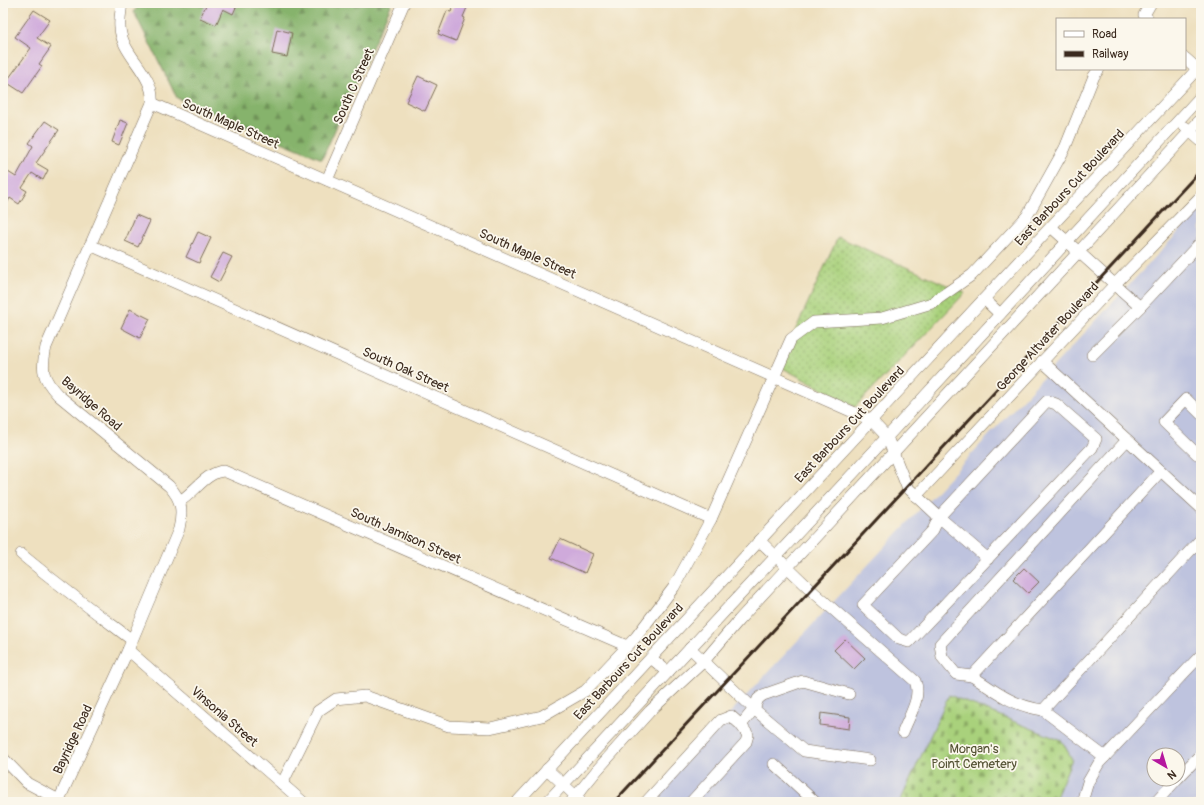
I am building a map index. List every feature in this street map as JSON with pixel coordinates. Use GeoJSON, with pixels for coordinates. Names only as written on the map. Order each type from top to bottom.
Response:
{"type":"FeatureCollection","features":[{"type":"Feature","properties":{"kind":"street"},"geometry":{"type":"LineString","coordinates":[[122,3],[120,23],[121,34],[127,49],[150,87],[152,103]]}},
{"type":"Feature","properties":{"kind":"street","name":"South C Street"},"geometry":{"type":"LineString","coordinates":[[326,180],[404,3]]}},
{"type":"Feature","properties":{"kind":"street"},"geometry":{"type":"LineString","coordinates":[[1144,18],[1151,3]]}},
{"type":"Feature","properties":{"kind":"street"},"geometry":{"type":"LineString","coordinates":[[1186,59],[1200,69]]}},
{"type":"Feature","properties":{"kind":"street","name":"East Barbours Cut Boulevard"},"geometry":{"type":"LineString","coordinates":[[517,802],[1051,227],[1200,69]]}},
{"type":"Feature","properties":{"kind":"street"},"geometry":{"type":"LineString","coordinates":[[282,784],[318,711],[336,699],[365,696],[449,726],[490,728],[542,716],[585,691],[636,637],[674,588],[711,519],[791,339],[814,322],[882,318],[932,303],[972,275],[1027,216],[1065,148],[1094,76],[1098,70]]}},
{"type":"Feature","properties":{"kind":"street"},"geometry":{"type":"LineString","coordinates":[[547,802],[887,437],[1201,96]]}},
{"type":"Feature","properties":{"kind":"street","name":"South Maple Street"},"geometry":{"type":"LineString","coordinates":[[152,103],[872,420],[887,437]]}},
{"type":"Feature","properties":{"kind":"street","name":"Bayridge Road"},"geometry":{"type":"LineString","coordinates":[[59,801],[130,645],[179,529],[182,514],[180,501],[169,486],[58,395],[44,376],[42,366],[46,348],[152,103]]}},
{"type":"Feature","properties":{"kind":"street"},"geometry":{"type":"LineString","coordinates":[[547,769],[564,784],[577,800],[598,769],[650,711],[704,661],[739,620],[1026,310],[1078,251],[1119,207],[1146,181],[1201,119]]}},
{"type":"Feature","properties":{"kind":"street"},"geometry":{"type":"LineString","coordinates":[[1179,121],[1201,141]]}},
{"type":"Feature","properties":{"kind":"street","name":"George Altvater Boulevard"},"geometry":{"type":"LineString","coordinates":[[916,496],[1116,283],[1201,196]]}},
{"type":"Feature","properties":{"kind":"street"},"geometry":{"type":"LineString","coordinates":[[1051,227],[1116,283],[1140,307]]}},
{"type":"Feature","properties":{"kind":"street"},"geometry":{"type":"LineString","coordinates":[[1092,355],[1140,307],[1201,242]]}},
{"type":"Feature","properties":{"kind":"street","name":"South Oak Street"},"geometry":{"type":"LineString","coordinates":[[90,245],[711,519]]}},
{"type":"Feature","properties":{"kind":"street"},"geometry":{"type":"LineString","coordinates":[[984,300],[1000,314]]}},
{"type":"Feature","properties":{"kind":"street"},"geometry":{"type":"LineString","coordinates":[[1042,361],[1201,508]]}},
{"type":"Feature","properties":{"kind":"street"},"geometry":{"type":"LineString","coordinates":[[1201,414],[1186,399],[1164,422],[1197,454],[1201,454]]}},
{"type":"Feature","properties":{"kind":"street"},"geometry":{"type":"LineString","coordinates":[[1047,401],[1056,404],[1096,439],[1092,448],[909,642],[899,639],[863,605],[933,530],[939,517],[1047,401]]}},
{"type":"Feature","properties":{"kind":"street"},"geometry":{"type":"LineString","coordinates":[[887,437],[904,483],[939,517],[988,559]]}},
{"type":"Feature","properties":{"kind":"street"},"geometry":{"type":"LineString","coordinates":[[1105,757],[1043,710],[1025,708],[1001,696],[972,676],[956,674],[942,657],[940,644],[1127,440]]}},
{"type":"Feature","properties":{"kind":"street","name":"South Jamison Street"},"geometry":{"type":"LineString","coordinates":[[180,501],[191,494],[210,475],[216,472],[224,471],[627,646]]}},
{"type":"Feature","properties":{"kind":"street"},"geometry":{"type":"LineString","coordinates":[[972,676],[1160,471]]}},
{"type":"Feature","properties":{"kind":"street"},"geometry":{"type":"LineString","coordinates":[[1043,710],[1201,539]]}},
{"type":"Feature","properties":{"kind":"street"},"geometry":{"type":"LineString","coordinates":[[760,541],[915,682],[918,688],[918,695],[903,732]]}},
{"type":"Feature","properties":{"kind":"street","name":"Vinsonia Street"},"geometry":{"type":"LineString","coordinates":[[21,554],[68,593],[84,602],[303,802]]}},
{"type":"Feature","properties":{"kind":"street"},"geometry":{"type":"LineString","coordinates":[[690,648],[754,709],[804,752],[870,760]]}},
{"type":"Feature","properties":{"kind":"street"},"geometry":{"type":"LineString","coordinates":[[1082,802],[1088,782],[1099,763],[1201,655]]}},
{"type":"Feature","properties":{"kind":"street"},"geometry":{"type":"LineString","coordinates":[[650,658],[668,672]]}},
{"type":"Feature","properties":{"kind":"street"},"geometry":{"type":"LineString","coordinates":[[741,725],[754,709],[758,698],[803,681],[849,694]]}},
{"type":"Feature","properties":{"kind":"street"},"geometry":{"type":"LineString","coordinates":[[646,802],[721,720],[731,716],[741,725],[748,735],[746,742],[691,802]]}},
{"type":"Feature","properties":{"kind":"street"},"geometry":{"type":"LineString","coordinates":[[1186,770],[1201,754]]}},
{"type":"Feature","properties":{"kind":"street"},"geometry":{"type":"LineString","coordinates":[[3,758],[27,783],[59,801]]}},
{"type":"Feature","properties":{"kind":"street"},"geometry":{"type":"LineString","coordinates":[[774,764],[814,802]]}},
{"type":"Feature","properties":{"kind":"street"},"geometry":{"type":"LineString","coordinates":[[1156,802],[1170,787]]}},
{"type":"Feature","properties":{"kind":"shaded area"},"geometry":{"type":"Polygon","coordinates":[[[1201,208],[1201,802],[647,802],[1201,208]]]}},
{"type":"Feature","properties":{"kind":"green space"},"geometry":{"type":"Polygon","coordinates":[[[140,3],[392,3],[322,159],[177,98],[134,12],[140,3]]]}},
{"type":"Feature","properties":{"kind":"green space"},"geometry":{"type":"Polygon","coordinates":[[[838,237],[965,293],[855,407],[779,366],[838,237]]]}},
{"type":"Feature","properties":{"kind":"green space","name":"Morgan's Point Cemetery"},"geometry":{"type":"Polygon","coordinates":[[[949,695],[1062,741],[1072,759],[1054,802],[900,802],[949,695]]]}},
{"type":"Feature","properties":{"kind":"building"},"geometry":{"type":"Polygon","coordinates":[[[207,3],[238,3],[233,14],[223,9],[216,25],[200,18],[207,3]]]}},
{"type":"Feature","properties":{"kind":"building"},"geometry":{"type":"Polygon","coordinates":[[[455,3],[469,3],[456,41],[438,34],[447,11],[451,12],[455,3]]]}},
{"type":"Feature","properties":{"kind":"building"},"geometry":{"type":"Polygon","coordinates":[[[34,10],[50,20],[37,38],[51,47],[39,64],[42,66],[23,93],[6,82],[31,48],[15,37],[34,10]]]}},
{"type":"Feature","properties":{"kind":"building"},"geometry":{"type":"Polygon","coordinates":[[[277,29],[292,33],[287,57],[272,54],[277,29]]]}},
{"type":"Feature","properties":{"kind":"building"},"geometry":{"type":"Polygon","coordinates":[[[418,76],[437,85],[425,111],[406,102],[418,76]]]}},
{"type":"Feature","properties":{"kind":"building"},"geometry":{"type":"Polygon","coordinates":[[[120,120],[128,123],[119,145],[112,142],[120,120]]]}},
{"type":"Feature","properties":{"kind":"building"},"geometry":{"type":"Polygon","coordinates":[[[45,121],[59,130],[36,163],[48,170],[43,180],[32,173],[22,188],[27,191],[19,204],[10,198],[3,210],[3,180],[8,172],[16,177],[33,146],[29,143],[45,121]]]}},
{"type":"Feature","properties":{"kind":"building"},"geometry":{"type":"Polygon","coordinates":[[[136,215],[150,221],[138,247],[125,241],[136,215]]]}},
{"type":"Feature","properties":{"kind":"building"},"geometry":{"type":"Polygon","coordinates":[[[198,232],[211,238],[199,263],[186,257],[198,232]]]}},
{"type":"Feature","properties":{"kind":"building"},"geometry":{"type":"Polygon","coordinates":[[[223,253],[232,257],[219,282],[210,277],[223,253]]]}},
{"type":"Feature","properties":{"kind":"building"},"geometry":{"type":"Polygon","coordinates":[[[130,309],[150,319],[140,338],[121,328],[130,309]]]}},
{"type":"Feature","properties":{"kind":"building"},"geometry":{"type":"Polygon","coordinates":[[[560,539],[593,554],[585,573],[551,558],[560,539]]]}},
{"type":"Feature","properties":{"kind":"building"},"geometry":{"type":"Polygon","coordinates":[[[1024,568],[1039,582],[1028,593],[1013,579],[1024,568]]]}},
{"type":"Feature","properties":{"kind":"building"},"geometry":{"type":"Polygon","coordinates":[[[845,639],[865,658],[854,669],[834,650],[845,639]]]}},
{"type":"Feature","properties":{"kind":"building"},"geometry":{"type":"Polygon","coordinates":[[[821,713],[850,717],[849,729],[820,725],[821,713]]]}},
{"type":"Feature","properties":{"kind":"railway"},"geometry":{"type":"LineString","coordinates":[[614,802],[1201,170]]}}]}
